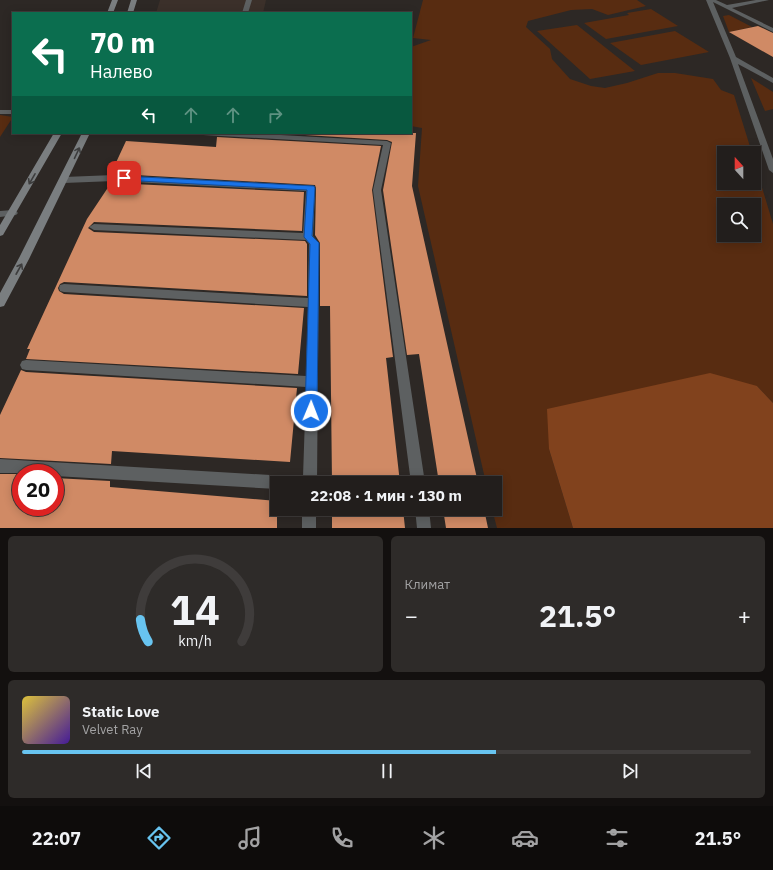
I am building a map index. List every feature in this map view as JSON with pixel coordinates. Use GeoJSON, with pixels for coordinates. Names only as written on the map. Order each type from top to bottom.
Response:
{"type":"FeatureCollection","features":[{"type":"Feature","properties":{"kind":"street"},"geometry":{"type":"LineString","coordinates":[[110,12],[115,0]]}},
{"type":"Feature","properties":{"kind":"street"},"geometry":{"type":"LineString","coordinates":[[130,12],[134,0]]}},
{"type":"Feature","properties":{"kind":"street"},"geometry":{"type":"LineString","coordinates":[[0,233],[57,134]]}},
{"type":"Feature","properties":{"kind":"street"},"geometry":{"type":"LineString","coordinates":[[0,303],[24,260],[86,134]]}},
{"type":"Feature","properties":{"kind":"lane"},"geometry":{"type":"LineString","coordinates":[[245,12],[249,0]]}},
{"type":"Feature","properties":{"kind":"lane"},"geometry":{"type":"LineString","coordinates":[[709,0],[773,170]]}},
{"type":"Feature","properties":{"kind":"lane"},"geometry":{"type":"LineString","coordinates":[[712,0],[773,30]]}},
{"type":"Feature","properties":{"kind":"lane"},"geometry":{"type":"LineString","coordinates":[[725,7],[766,0]]}},
{"type":"Feature","properties":{"kind":"lane"},"geometry":{"type":"LineString","coordinates":[[732,58],[773,81]]}},
{"type":"Feature","properties":{"kind":"lane"},"geometry":{"type":"LineString","coordinates":[[0,112],[12,112]]}},
{"type":"Feature","properties":{"kind":"lane"},"geometry":{"type":"LineString","coordinates":[[221,134],[387,143],[377,190],[417,476]]}},
{"type":"Feature","properties":{"kind":"lane"},"geometry":{"type":"LineString","coordinates":[[764,145],[773,151]]}},
{"type":"Feature","properties":{"kind":"lane"},"geometry":{"type":"LineString","coordinates":[[64,180],[114,178],[311,188],[308,237]]}},
{"type":"Feature","properties":{"kind":"lane"},"geometry":{"type":"LineString","coordinates":[[0,214],[13,212]]}},
{"type":"Feature","properties":{"kind":"lane"},"geometry":{"type":"LineString","coordinates":[[94,227],[308,237],[314,243],[310,476]]}},
{"type":"Feature","properties":{"kind":"lane"},"geometry":{"type":"LineString","coordinates":[[64,288],[313,303]]}},
{"type":"Feature","properties":{"kind":"lane"},"geometry":{"type":"LineString","coordinates":[[26,365],[312,382]]}},
{"type":"Feature","properties":{"kind":"lane"},"geometry":{"type":"LineString","coordinates":[[0,466],[270,481]]}},
{"type":"Feature","properties":{"kind":"lane"},"geometry":{"type":"LineString","coordinates":[[309,516],[309,528]]}},
{"type":"Feature","properties":{"kind":"lane"},"geometry":{"type":"LineString","coordinates":[[423,516],[424,528]]}},
{"type":"Feature","properties":{"kind":"shaded area"},"geometry":{"type":"Polygon","coordinates":[[[160,0],[266,0],[263,12],[156,12],[160,0]]]}},
{"type":"Feature","properties":{"kind":"shaded area"},"geometry":{"type":"Polygon","coordinates":[[[423,0],[637,0],[646,6],[608,15],[592,9],[571,10],[528,21],[526,27],[550,49],[552,59],[570,79],[591,86],[605,88],[658,73],[675,73],[713,79],[721,90],[734,95],[750,146],[717,146],[717,190],[761,190],[761,184],[773,224],[773,403],[757,386],[549,449],[573,528],[497,528],[494,516],[502,516],[502,476],[484,476],[418,186],[422,128],[412,126],[412,47],[431,40],[413,38],[423,0]]]}},
{"type":"Feature","properties":{"kind":"shaded area"},"geometry":{"type":"Polygon","coordinates":[[[651,9],[678,26],[606,39],[584,23],[629,15],[627,13],[651,9]]]}},
{"type":"Feature","properties":{"kind":"shaded area"},"geometry":{"type":"Polygon","coordinates":[[[729,15],[752,27],[729,32],[723,16],[729,15]]]}},
{"type":"Feature","properties":{"kind":"shaded area"},"geometry":{"type":"Polygon","coordinates":[[[577,25],[635,71],[590,79],[537,31],[577,25]]]}},
{"type":"Feature","properties":{"kind":"shaded area"},"geometry":{"type":"Polygon","coordinates":[[[675,31],[709,52],[641,65],[610,43],[675,31]]]}},
{"type":"Feature","properties":{"kind":"shaded area"},"geometry":{"type":"Polygon","coordinates":[[[751,78],[773,92],[773,109],[765,111],[751,78]]]}},
{"type":"Feature","properties":{"kind":"shaded area"},"geometry":{"type":"Polygon","coordinates":[[[0,115],[12,117],[12,119],[0,137],[0,115]]]}},
{"type":"Feature","properties":{"kind":"shaded area"},"geometry":{"type":"Polygon","coordinates":[[[710,373],[757,386],[773,403],[773,528],[573,528],[549,449],[547,409],[710,373]]]}},
{"type":"Feature","properties":{"kind":"building"},"geometry":{"type":"Polygon","coordinates":[[[758,26],[773,33],[773,57],[729,32],[758,26]]]}},
{"type":"Feature","properties":{"kind":"building"},"geometry":{"type":"Polygon","coordinates":[[[416,133],[412,186],[476,476],[438,476],[419,354],[407,355],[383,190],[392,142],[387,140],[288,134],[416,133]]]}},
{"type":"Feature","properties":{"kind":"building"},"geometry":{"type":"Polygon","coordinates":[[[217,137],[381,146],[372,190],[393,357],[386,358],[399,476],[332,476],[330,306],[320,306],[320,243],[315,235],[315,185],[117,174],[119,170],[113,169],[126,141],[216,147],[217,137]]]}},
{"type":"Feature","properties":{"kind":"building"},"geometry":{"type":"Polygon","coordinates":[[[111,183],[304,192],[302,231],[94,222],[88,228],[94,232],[305,241],[307,244],[307,296],[64,282],[60,284],[58,288],[59,291],[64,294],[304,308],[298,374],[26,359],[30,349],[27,349],[87,219],[111,183]]]}},
{"type":"Feature","properties":{"kind":"building"},"geometry":{"type":"Polygon","coordinates":[[[21,370],[26,372],[297,388],[290,462],[112,451],[111,464],[0,458],[0,415],[21,370]]]}},
{"type":"Feature","properties":{"kind":"building"},"geometry":{"type":"Polygon","coordinates":[[[0,474],[12,474],[12,516],[64,516],[64,478],[110,481],[110,487],[270,500],[270,516],[277,516],[277,528],[0,528],[0,474]]]}},
{"type":"Feature","properties":{"kind":"building"},"geometry":{"type":"Polygon","coordinates":[[[332,516],[404,516],[405,528],[332,528],[332,516]]]}},
{"type":"Feature","properties":{"kind":"building"},"geometry":{"type":"Polygon","coordinates":[[[444,516],[485,516],[488,528],[446,528],[444,516]]]}},
{"type":"Feature","properties":{"kind":"route"},"geometry":{"type":"LineString","coordinates":[[124,178],[311,188],[308,237],[314,243],[311,411]]}}]}
